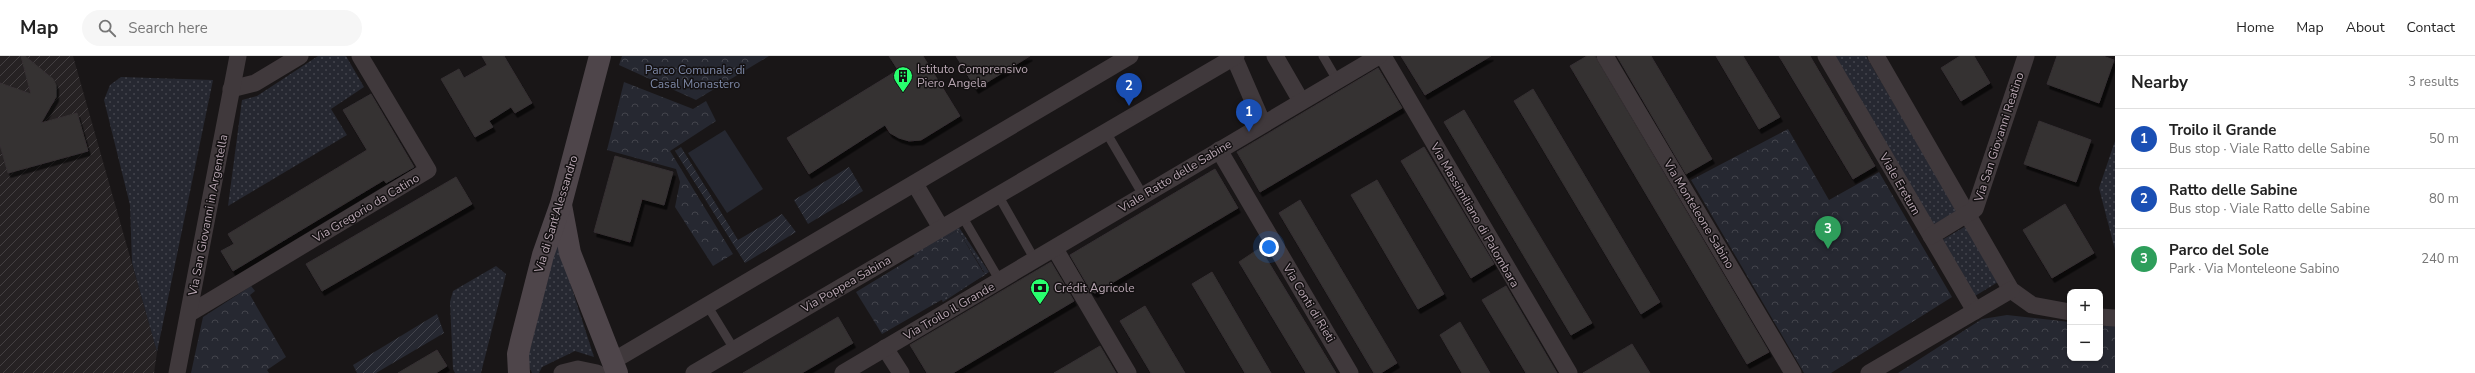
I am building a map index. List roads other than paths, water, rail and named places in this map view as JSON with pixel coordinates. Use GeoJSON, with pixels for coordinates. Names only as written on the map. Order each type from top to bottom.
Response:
{"type":"FeatureCollection","features":[{"type":"Feature","properties":{"kind":"street","name":"Via San Giovanni in Argentella"},"geometry":{"type":"LineString","coordinates":[[177,373],[190,312],[238,56]]}},
{"type":"Feature","properties":{"kind":"street"},"geometry":{"type":"LineString","coordinates":[[232,88],[255,83],[300,56]]}},
{"type":"Feature","properties":{"kind":"street","name":"Via Gregorio da Catino"},"geometry":{"type":"LineString","coordinates":[[190,312],[428,170],[360,56]]}},
{"type":"Feature","properties":{"kind":"street","name":"Via di Sant'Alessandro"},"geometry":{"type":"LineString","coordinates":[[519,373],[518,358],[521,341],[543,254],[561,204],[600,56]]}},
{"type":"Feature","properties":{"kind":"street"},"geometry":{"type":"LineString","coordinates":[[562,373],[578,369],[609,369],[707,306],[1130,56]]}},
{"type":"Feature","properties":{"kind":"street"},"geometry":{"type":"LineString","coordinates":[[1275,56],[1301,101]]}},
{"type":"Feature","properties":{"kind":"street","name":"Viale Ratto delle Sabine"},"geometry":{"type":"LineString","coordinates":[[1055,249],[1143,195],[1379,56]]}},
{"type":"Feature","properties":{"kind":"street","name":"Via Massimiliano di Palombara"},"geometry":{"type":"LineString","coordinates":[[1383,56],[1569,373]]}},
{"type":"Feature","properties":{"kind":"street","name":"Via Monteleone Sabino"},"geometry":{"type":"LineString","coordinates":[[1605,56],[1793,373]]}},
{"type":"Feature","properties":{"kind":"street","name":"Viale Eretum"},"geometry":{"type":"LineString","coordinates":[[1826,56],[1975,311]]}},
{"type":"Feature","properties":{"kind":"street"},"geometry":{"type":"LineString","coordinates":[[1876,56],[1969,214],[2011,290],[2032,305],[2067,311]]}},
{"type":"Feature","properties":{"kind":"street","name":"Via San Giovanni Reatino"},"geometry":{"type":"LineString","coordinates":[[1969,214],[1975,209],[2026,56]]}},
{"type":"Feature","properties":{"kind":"street"},"geometry":{"type":"LineString","coordinates":[[998,195],[1106,132],[1211,62],[1235,57],[1263,124]]}},
{"type":"Feature","properties":{"kind":"street","name":"Via Conti di Rieti"},"geometry":{"type":"LineString","coordinates":[[1219,150],[1350,373]]}},
{"type":"Feature","properties":{"kind":"street"},"geometry":{"type":"LineString","coordinates":[[915,184],[941,228]]}},
{"type":"Feature","properties":{"kind":"street","name":"Via Poppea Sabina"},"geometry":{"type":"LineString","coordinates":[[694,373],[998,195]]}},
{"type":"Feature","properties":{"kind":"street"},"geometry":{"type":"LineString","coordinates":[[561,204],[570,253],[609,369]]}},
{"type":"Feature","properties":{"kind":"street"},"geometry":{"type":"LineString","coordinates":[[1931,236],[1969,214]]}},
{"type":"Feature","properties":{"kind":"street"},"geometry":{"type":"LineString","coordinates":[[1055,249],[1128,373]]}},
{"type":"Feature","properties":{"kind":"street","name":"Via Troilo il Grande"},"geometry":{"type":"LineString","coordinates":[[843,373],[1055,249]]}},
{"type":"Feature","properties":{"kind":"street"},"geometry":{"type":"LineString","coordinates":[[1869,373],[2011,290]]}},
{"type":"Feature","properties":{"kind":"street"},"geometry":{"type":"LineString","coordinates":[[2103,317],[2115,318]]}},
{"type":"Feature","properties":{"kind":"street"},"geometry":{"type":"LineString","coordinates":[[885,348],[900,373]]}},
{"type":"Feature","properties":{"kind":"lane"},"geometry":{"type":"LineString","coordinates":[[1323,56],[1338,80]]}},
{"type":"Feature","properties":{"kind":"lane"},"geometry":{"type":"LineString","coordinates":[[1106,132],[1143,195]]}},
{"type":"Feature","properties":{"kind":"lane"},"geometry":{"type":"LineString","coordinates":[[998,195],[1035,260]]}},
{"type":"Feature","properties":{"kind":"lane"},"geometry":{"type":"LineString","coordinates":[[962,216],[1000,281]]}},
{"type":"Feature","properties":{"kind":"lane"},"geometry":{"type":"LineString","coordinates":[[707,306],[734,350]]}},
{"type":"Feature","properties":{"kind":"place","name":"Istituto Comprensivo Piero Angela"},"geometry":{"type":"Point","coordinates":[903,93]}},
{"type":"Feature","properties":{"kind":"place","name":"Ratto delle Sabine"},"geometry":{"type":"Point","coordinates":[1129,106]}},
{"type":"Feature","properties":{"kind":"place","name":"Troilo il Grande"},"geometry":{"type":"Point","coordinates":[1249,132]}},
{"type":"Feature","properties":{"kind":"place","name":"Parco del Sole"},"geometry":{"type":"Point","coordinates":[1828,249]}},
{"type":"Feature","properties":{"kind":"place","name":"Crédit Agricole"},"geometry":{"type":"Point","coordinates":[1040,305]}},
{"type":"Feature","properties":{"kind":"park label","name":"Parco Comunale di Casal Monastero"},"geometry":{"type":"Point","coordinates":[695,77]}}]}
